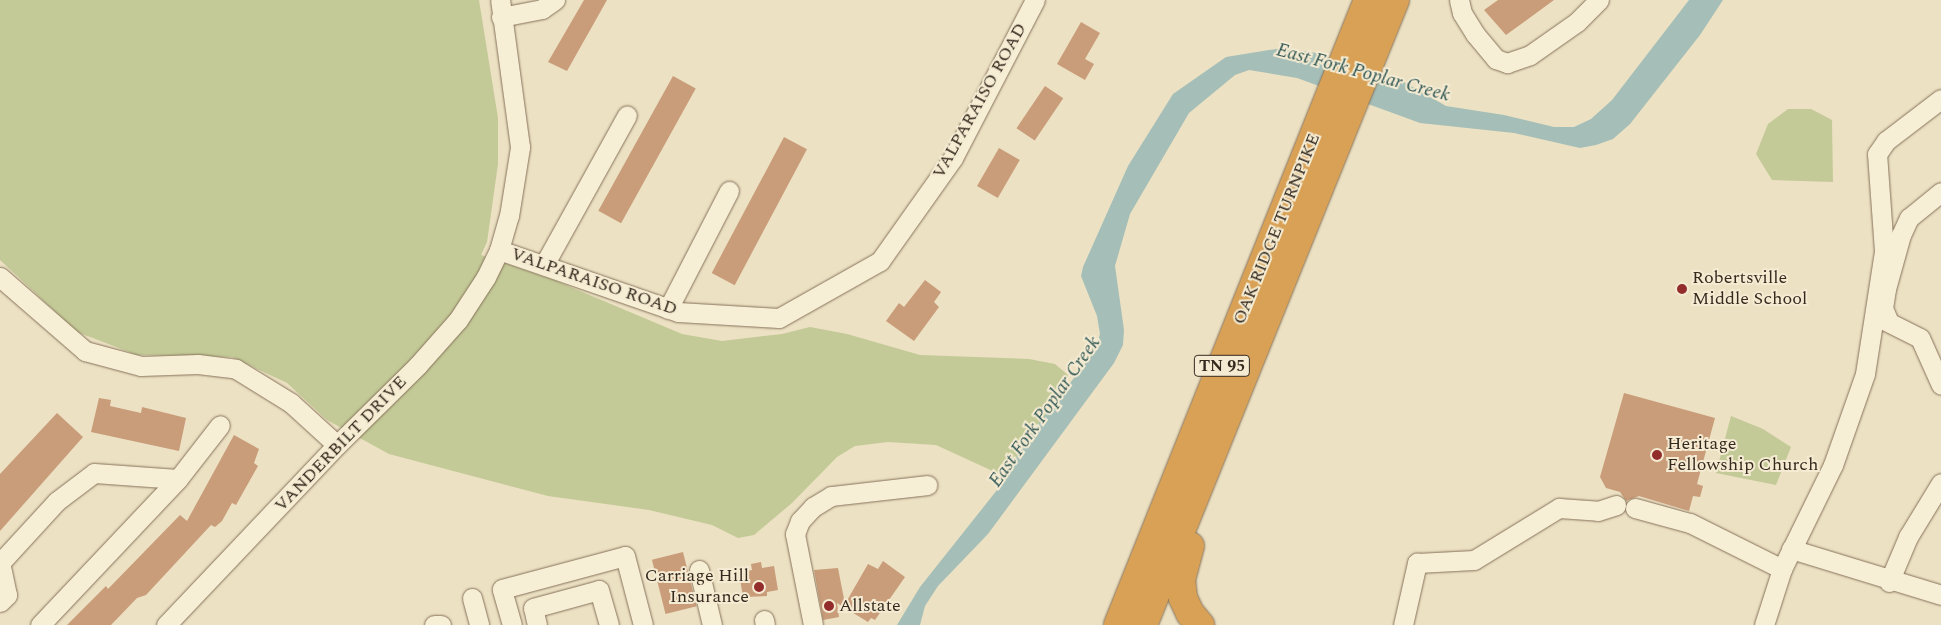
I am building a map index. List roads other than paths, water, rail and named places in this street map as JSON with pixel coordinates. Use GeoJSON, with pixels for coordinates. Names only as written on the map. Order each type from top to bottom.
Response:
{"type":"FeatureCollection","features":[{"type":"Feature","properties":{"kind":"highway","name":"OAK RIDGE TURNPIKE"},"geometry":{"type":"LineString","coordinates":[[1143,625],[1214,448],[1356,63],[1368,0]]}},
{"type":"Feature","properties":{"kind":"highway"},"geometry":{"type":"LineString","coordinates":[[1356,63],[1395,0]]}},
{"type":"Feature","properties":{"kind":"highway","name":"OAK RIDGE TURNPIKE"},"geometry":{"type":"LineString","coordinates":[[1118,625],[1275,233],[1338,112]]}},
{"type":"Feature","properties":{"kind":"highway"},"geometry":{"type":"LineString","coordinates":[[1100,625],[1208,359],[1275,233]]}},
{"type":"Feature","properties":{"kind":"highway"},"geometry":{"type":"LineString","coordinates":[[1200,625],[1190,613],[1183,598],[1181,579],[1205,499],[1214,448]]}},
{"type":"Feature","properties":{"kind":"street"},"geometry":{"type":"LineString","coordinates":[[501,8],[542,9],[555,0]]}},
{"type":"Feature","properties":{"kind":"street","name":"VALPARAISO ROAD"},"geometry":{"type":"LineString","coordinates":[[499,250],[678,312],[779,318],[880,261],[953,158],[1035,0]]}},
{"type":"Feature","properties":{"kind":"street"},"geometry":{"type":"LineString","coordinates":[[1460,0],[1462,13],[1475,34],[1496,59],[1507,63],[1530,55],[1577,22],[1599,0]]}},
{"type":"Feature","properties":{"kind":"street","name":"VANDERBILT DRIVE"},"geometry":{"type":"LineString","coordinates":[[166,625],[336,445],[418,365],[458,320],[499,250],[509,216],[520,146],[501,8]]}},
{"type":"Feature","properties":{"kind":"street"},"geometry":{"type":"LineString","coordinates":[[1881,318],[1884,251],[1878,154],[1886,142],[1941,99]]}},
{"type":"Feature","properties":{"kind":"street"},"geometry":{"type":"LineString","coordinates":[[544,265],[627,115]]}},
{"type":"Feature","properties":{"kind":"street"},"geometry":{"type":"LineString","coordinates":[[668,309],[729,191]]}},
{"type":"Feature","properties":{"kind":"street"},"geometry":{"type":"LineString","coordinates":[[1764,625],[1782,570],[1833,465],[1849,421],[1881,318],[1886,289],[1901,235],[1909,218],[1941,192]]}},
{"type":"Feature","properties":{"kind":"street"},"geometry":{"type":"LineString","coordinates":[[0,277],[86,350],[141,366],[198,364],[236,370],[291,403],[336,445]]}},
{"type":"Feature","properties":{"kind":"street"},"geometry":{"type":"LineString","coordinates":[[1881,318],[1920,338],[1941,386]]}},
{"type":"Feature","properties":{"kind":"street"},"geometry":{"type":"LineString","coordinates":[[40,625],[178,479],[220,425]]}},
{"type":"Feature","properties":{"kind":"street"},"geometry":{"type":"LineString","coordinates":[[0,602],[7,595],[0,563],[57,501],[94,473],[178,479]]}},
{"type":"Feature","properties":{"kind":"street"},"geometry":{"type":"LineString","coordinates":[[1889,582],[1908,537],[1941,483]]}},
{"type":"Feature","properties":{"kind":"street"},"geometry":{"type":"LineString","coordinates":[[813,625],[795,534],[800,521],[812,507],[832,496],[927,485]]}},
{"type":"Feature","properties":{"kind":"street"},"geometry":{"type":"LineString","coordinates":[[1403,625],[1417,563],[1474,560],[1559,508],[1598,511],[1614,506]]}},
{"type":"Feature","properties":{"kind":"street"},"geometry":{"type":"LineString","coordinates":[[1635,508],[1690,523],[1782,570]]}},
{"type":"Feature","properties":{"kind":"street"},"geometry":{"type":"LineString","coordinates":[[1791,549],[1889,582],[1941,595]]}},
{"type":"Feature","properties":{"kind":"street"},"geometry":{"type":"LineString","coordinates":[[512,625],[502,589],[625,556],[643,625]]}},
{"type":"Feature","properties":{"kind":"street"},"geometry":{"type":"LineString","coordinates":[[699,570],[712,625]]}},
{"type":"Feature","properties":{"kind":"street"},"geometry":{"type":"LineString","coordinates":[[537,625],[533,608],[600,590],[609,625]]}},
{"type":"Feature","properties":{"kind":"street"},"geometry":{"type":"LineString","coordinates":[[472,598],[479,625]]}},
{"type":"Feature","properties":{"kind":"street"},"geometry":{"type":"LineString","coordinates":[[434,625],[441,625]]}},
{"type":"Feature","properties":{"kind":"water","name":"East Fork Poplar Creek"},"geometry":{"type":"Polygon","coordinates":[[[1689,0],[1723,0],[1700,35],[1630,124],[1613,139],[1580,148],[1514,133],[1420,123],[1297,78],[1249,70],[1235,75],[1189,113],[1130,214],[1115,266],[1124,330],[1123,345],[1114,363],[988,534],[938,586],[925,606],[920,625],[897,625],[920,587],[1001,485],[1028,437],[1095,351],[1100,334],[1097,316],[1081,276],[1083,267],[1128,166],[1173,94],[1226,57],[1282,48],[1316,53],[1402,81],[1446,106],[1504,115],[1554,127],[1574,127],[1591,119],[1612,100],[1689,0]]]}},
{"type":"Feature","properties":{"kind":"place","name":"Robertsville Middle School"},"geometry":{"type":"Point","coordinates":[1682,289]}},
{"type":"Feature","properties":{"kind":"place","name":"Heritage Fellowship Church"},"geometry":{"type":"Point","coordinates":[1657,455]}},
{"type":"Feature","properties":{"kind":"place","name":"Carriage Hill Insurance"},"geometry":{"type":"Point","coordinates":[759,587]}},
{"type":"Feature","properties":{"kind":"place","name":"Allstate"},"geometry":{"type":"Point","coordinates":[829,606]}}]}
